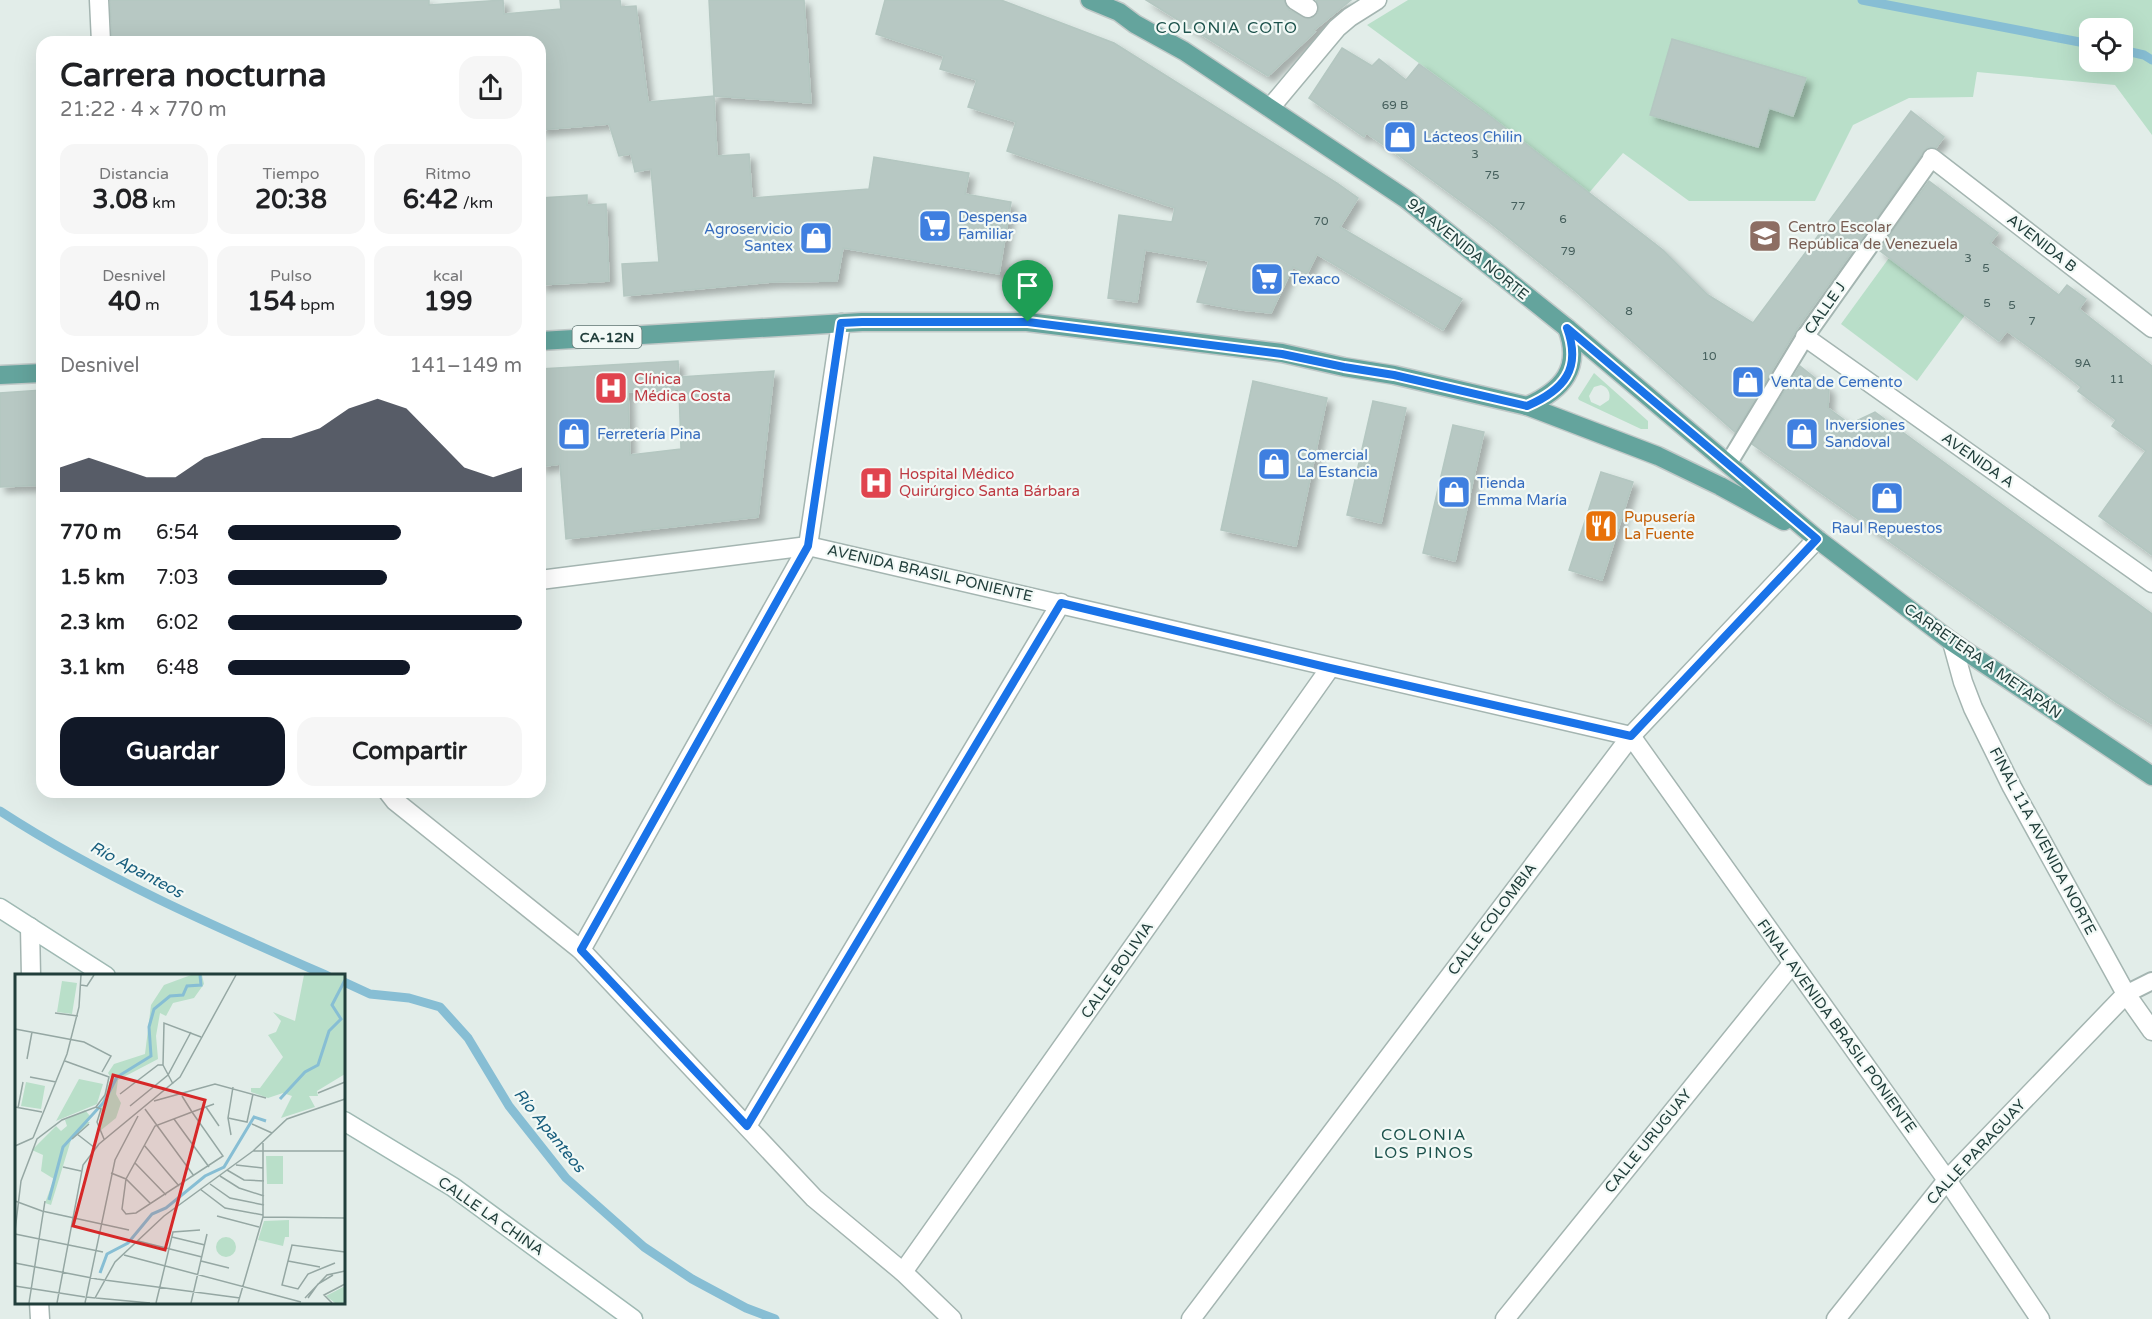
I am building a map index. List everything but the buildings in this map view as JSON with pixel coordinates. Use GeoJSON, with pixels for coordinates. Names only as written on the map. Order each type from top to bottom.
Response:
{"type":"FeatureCollection","features":[{"type":"Feature","properties":{"kind":"main road","name":"9A AVENIDA NORTE"},"geometry":{"type":"LineString","coordinates":[[1090,0],[1121,6],[1135,24],[1184,51],[1406,199],[1567,328],[1817,539]]}},
{"type":"Feature","properties":{"kind":"main road"},"geometry":{"type":"LineString","coordinates":[[841,323],[1039,324],[1282,354],[1394,375],[1527,406],[1658,456],[1720,486],[1817,539]]}},
{"type":"Feature","properties":{"kind":"main road","name":"CA-12N"},"geometry":{"type":"LineString","coordinates":[[546,341],[841,323]]}},
{"type":"Feature","properties":{"kind":"main road"},"geometry":{"type":"LineString","coordinates":[[1527,406],[1546,398],[1555,391],[1569,372],[1573,350],[1567,328]]}},
{"type":"Feature","properties":{"kind":"main road"},"geometry":{"type":"LineString","coordinates":[[0,375],[36,373]]}},
{"type":"Feature","properties":{"kind":"main road","name":"CARRETERA A METAPÁN"},"geometry":{"type":"LineString","coordinates":[[1817,539],[1952,642],[2152,776]]}},
{"type":"Feature","properties":{"kind":"street"},"geometry":{"type":"LineString","coordinates":[[99,0],[101,36]]}},
{"type":"Feature","properties":{"kind":"street"},"geometry":{"type":"LineString","coordinates":[[1269,108],[1337,28],[1377,0]]}},
{"type":"Feature","properties":{"kind":"street","name":"AVENIDA B"},"geometry":{"type":"LineString","coordinates":[[1932,158],[2152,328]]}},
{"type":"Feature","properties":{"kind":"street"},"geometry":{"type":"LineString","coordinates":[[581,950],[808,546],[841,323]]}},
{"type":"Feature","properties":{"kind":"street","name":"AVENIDA A"},"geometry":{"type":"LineString","coordinates":[[1805,337],[2152,583]]}},
{"type":"Feature","properties":{"kind":"street","name":"CALLE COLOMBIA"},"geometry":{"type":"LineString","coordinates":[[1191,1319],[1631,736],[1817,539]]}},
{"type":"Feature","properties":{"kind":"street","name":"AVENIDA BRASIL PONIENTE"},"geometry":{"type":"LineString","coordinates":[[546,579],[808,546],[1631,736]]}},
{"type":"Feature","properties":{"kind":"street"},"geometry":{"type":"LineString","coordinates":[[747,1126],[1061,603]]}},
{"type":"Feature","properties":{"kind":"street","name":"FINAL 11A AVENIDA NORTE"},"geometry":{"type":"LineString","coordinates":[[1952,642],[1963,682],[1992,748],[2126,994],[2152,1031]]}},
{"type":"Feature","properties":{"kind":"street","name":"CALLE BOLIVIA"},"geometry":{"type":"LineString","coordinates":[[903,1272],[1330,668]]}},
{"type":"Feature","properties":{"kind":"street","name":"FINAL AVENIDA BRASIL PONIENTE"},"geometry":{"type":"LineString","coordinates":[[1631,736],[1947,1180],[2040,1319]]}},
{"type":"Feature","properties":{"kind":"street"},"geometry":{"type":"LineString","coordinates":[[393,798],[581,950],[814,1198],[903,1272],[952,1319]]}},
{"type":"Feature","properties":{"kind":"street"},"geometry":{"type":"LineString","coordinates":[[0,908],[104,974]]}},
{"type":"Feature","properties":{"kind":"street"},"geometry":{"type":"LineString","coordinates":[[30,927],[31,974]]}},
{"type":"Feature","properties":{"kind":"street","name":"CALLE URUGUAY"},"geometry":{"type":"LineString","coordinates":[[1505,1319],[1792,964]]}},
{"type":"Feature","properties":{"kind":"street","name":"CALLE PARAGUAY"},"geometry":{"type":"LineString","coordinates":[[1836,1319],[1947,1180],[2126,994]]}},
{"type":"Feature","properties":{"kind":"street","name":"CALLE LA CHINA"},"geometry":{"type":"LineString","coordinates":[[345,1122],[453,1187],[633,1319]]}},
{"type":"Feature","properties":{"kind":"street"},"geometry":{"type":"LineString","coordinates":[[39,1304],[40,1319]]}},
{"type":"Feature","properties":{"kind":"lane","name":"CALLE J"},"geometry":{"type":"LineString","coordinates":[[1728,464],[1805,337],[1932,158]]}},
{"type":"Feature","properties":{"kind":"lane"},"geometry":{"type":"LineString","coordinates":[[2126,994],[2152,981]]}},
{"type":"Feature","properties":{"kind":"green space"},"geometry":{"type":"Polygon","coordinates":[[[1408,0],[2152,0],[2152,135],[2115,85],[1977,72],[1973,97],[1909,98],[1853,125],[1815,201],[1689,201],[1623,153],[1588,194],[1480,108],[1367,25],[1408,0]]]}},
{"type":"Feature","properties":{"kind":"green space"},"geometry":{"type":"Polygon","coordinates":[[[1889,258],[1965,315],[1917,381],[1841,324],[1889,258]]]}},
{"type":"Feature","properties":{"kind":"green space"},"geometry":{"type":"Polygon","coordinates":[[[1594,373],[1648,421],[1648,429],[1641,429],[1578,398],[1594,373]],[[1601,385],[1594,387],[1589,396],[1591,402],[1600,406],[1610,397],[1605,387],[1601,385]]]}},
{"type":"Feature","properties":{"kind":"waterway"},"geometry":{"type":"LineString","coordinates":[[1862,0],[2079,42]]}},
{"type":"Feature","properties":{"kind":"waterway"},"geometry":{"type":"LineString","coordinates":[[2133,52],[2152,60]]}},
{"type":"Feature","properties":{"kind":"waterway","name":"Río Apanteos"},"geometry":{"type":"LineString","coordinates":[[0,811],[120,880],[202,920],[324,974]]}},
{"type":"Feature","properties":{"kind":"waterway","name":"Río Apanteos"},"geometry":{"type":"LineString","coordinates":[[345,982],[370,994],[409,998],[440,1007],[468,1038],[509,1106],[566,1178],[644,1247],[692,1279],[746,1308],[775,1319]]}},
{"type":"Feature","properties":{"kind":"place","name":"Lácteos Chilin"},"geometry":{"type":"Point","coordinates":[1400,137]}},
{"type":"Feature","properties":{"kind":"place","name":"Despensa Familiar"},"geometry":{"type":"Point","coordinates":[935,226]}},
{"type":"Feature","properties":{"kind":"place","name":"Centro Escolar República de Venezuela"},"geometry":{"type":"Point","coordinates":[1765,236]}},
{"type":"Feature","properties":{"kind":"place","name":"Agroservicio Santex"},"geometry":{"type":"Point","coordinates":[816,238]}},
{"type":"Feature","properties":{"kind":"place","name":"Texaco"},"geometry":{"type":"Point","coordinates":[1267,279]}},
{"type":"Feature","properties":{"kind":"place","name":"Venta de Cemento"},"geometry":{"type":"Point","coordinates":[1748,382]}},
{"type":"Feature","properties":{"kind":"place","name":"Clínica Médica Costa"},"geometry":{"type":"Point","coordinates":[611,388]}},
{"type":"Feature","properties":{"kind":"place","name":"Ferretería Pina"},"geometry":{"type":"Point","coordinates":[574,434]}},
{"type":"Feature","properties":{"kind":"place","name":"Inversiones Sandoval"},"geometry":{"type":"Point","coordinates":[1802,434]}},
{"type":"Feature","properties":{"kind":"place","name":"Comercial La Estancia"},"geometry":{"type":"Point","coordinates":[1274,464]}},
{"type":"Feature","properties":{"kind":"place","name":"Hospital Médico Quirúrgico Santa Bárbara"},"geometry":{"type":"Point","coordinates":[876,483]}},
{"type":"Feature","properties":{"kind":"place","name":"Tienda Emma María"},"geometry":{"type":"Point","coordinates":[1454,492]}},
{"type":"Feature","properties":{"kind":"place","name":"Raul Repuestos"},"geometry":{"type":"Point","coordinates":[1887,498]}},
{"type":"Feature","properties":{"kind":"place","name":"Pupusería La Fuente"},"geometry":{"type":"Point","coordinates":[1601,526]}},
{"type":"Feature","properties":{"kind":"district","name":"COLONIA COTO"},"geometry":{"type":"Point","coordinates":[1227,27]}},
{"type":"Feature","properties":{"kind":"district","name":"COLONIA LOS PINOS"},"geometry":{"type":"Point","coordinates":[1424,1143]}},
{"type":"Feature","properties":{"kind":"route"},"geometry":{"type":"LineString","coordinates":[[1028,322],[1282,354],[1394,375],[1527,406],[1546,398],[1555,391],[1569,372],[1573,350],[1567,328],[1817,539],[1631,736],[1330,668],[1061,603],[747,1126],[581,950],[808,546],[841,323],[1028,322]]}}]}
